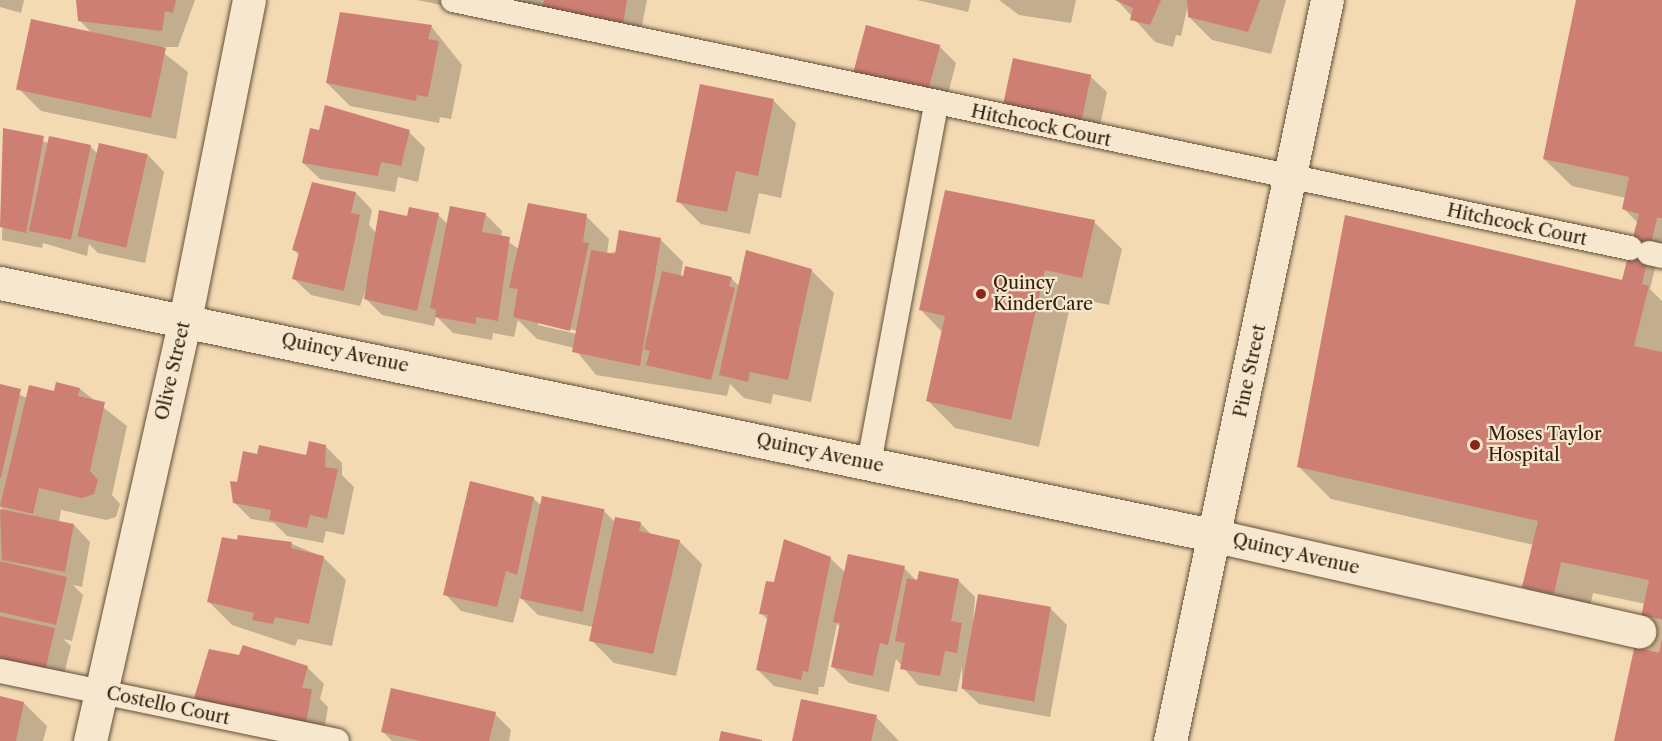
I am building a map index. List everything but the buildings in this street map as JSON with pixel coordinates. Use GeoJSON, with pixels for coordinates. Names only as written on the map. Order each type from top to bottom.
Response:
{"type":"FeatureCollection","features":[{"type":"Feature","properties":{"kind":"street","name":"Olive Street"},"geometry":{"type":"LineString","coordinates":[[90,741],[185,320],[249,0]]}},
{"type":"Feature","properties":{"kind":"street","name":"Pine Street"},"geometry":{"type":"LineString","coordinates":[[1170,741],[1216,537],[1327,0]]}},
{"type":"Feature","properties":{"kind":"street","name":"Quincy Avenue"},"geometry":{"type":"LineString","coordinates":[[0,283],[869,463],[1216,537],[1639,632]]}},
{"type":"Feature","properties":{"kind":"lane","name":"Hitchcock Court"},"geometry":{"type":"LineString","coordinates":[[453,0],[936,105],[1647,252]]}},
{"type":"Feature","properties":{"kind":"lane"},"geometry":{"type":"LineString","coordinates":[[869,463],[936,105]]}},
{"type":"Feature","properties":{"kind":"lane","name":"Costello Court"},"geometry":{"type":"LineString","coordinates":[[0,671],[337,741]]}},
{"type":"Feature","properties":{"kind":"tunnel"},"geometry":{"type":"LineString","coordinates":[[1639,631],[1662,636]]}},
{"type":"Feature","properties":{"kind":"place","name":"Quincy KinderCare"},"geometry":{"type":"Point","coordinates":[981,294]}},
{"type":"Feature","properties":{"kind":"place","name":"Moses Taylor Hospital"},"geometry":{"type":"Point","coordinates":[1475,445]}}]}
